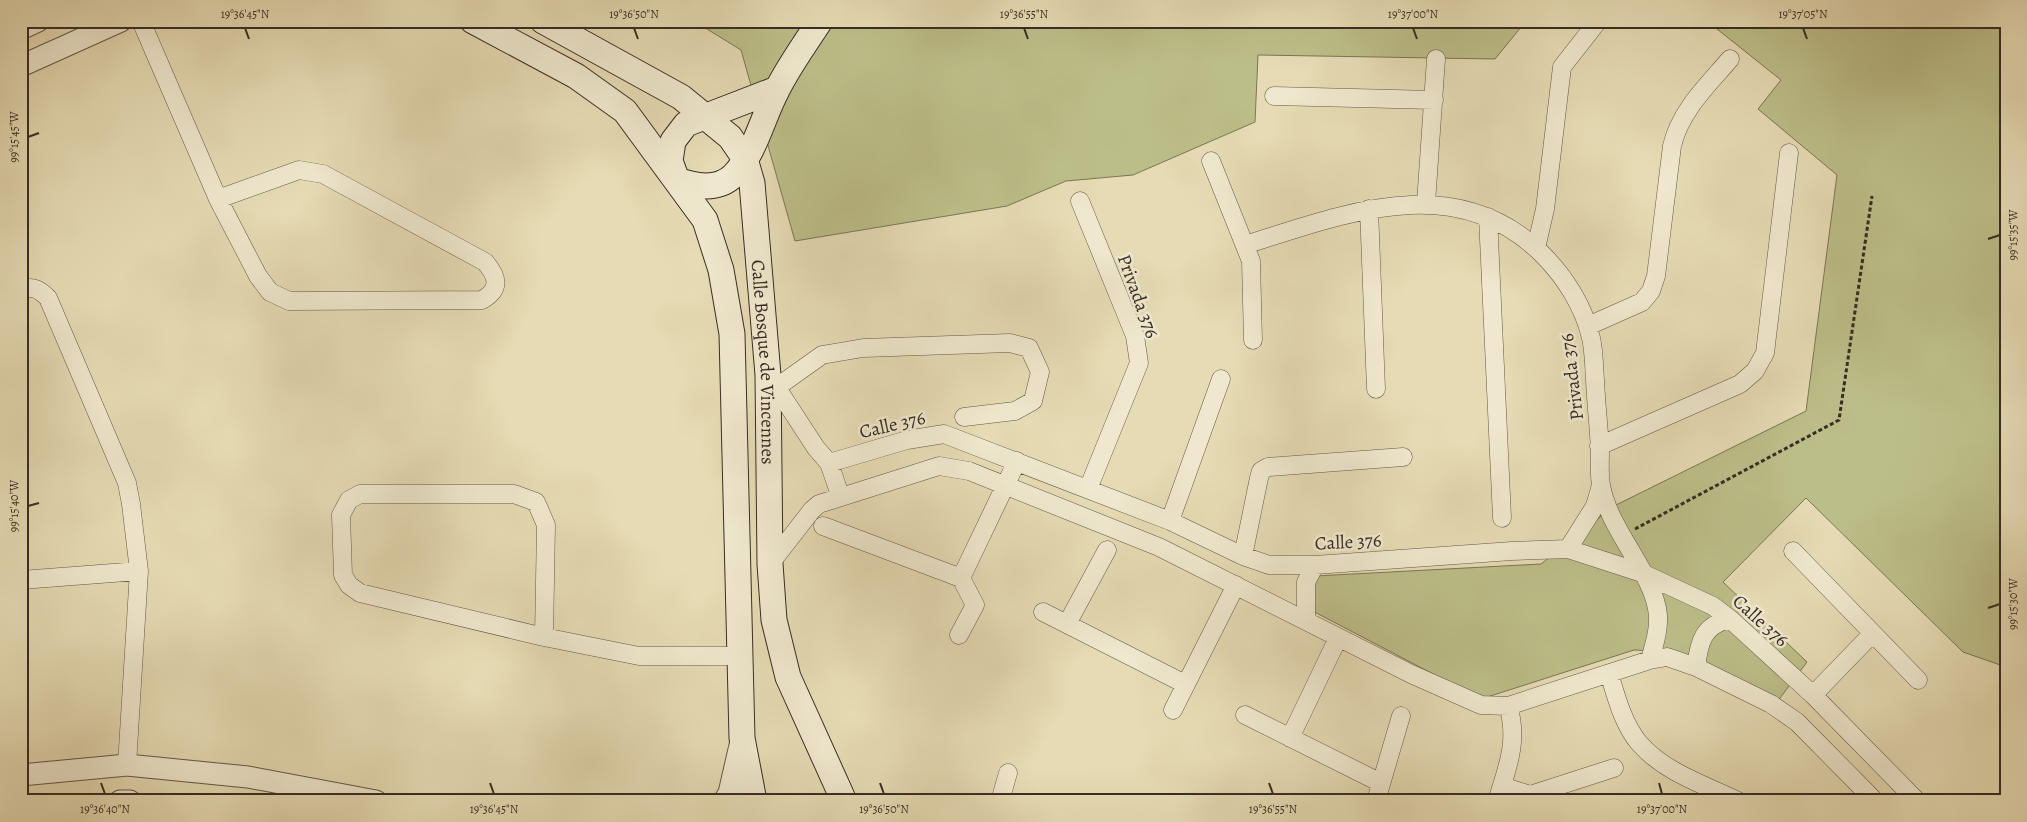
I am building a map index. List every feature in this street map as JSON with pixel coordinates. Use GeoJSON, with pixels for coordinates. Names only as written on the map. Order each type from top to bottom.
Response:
{"type":"FeatureCollection","features":[{"type":"Feature","properties":{"kind":"main road","name":"Calle Bosque de Vincennes"},"geometry":{"type":"LineString","coordinates":[[473,21],[576,76],[625,111],[705,220],[721,270],[732,334],[738,656],[742,738],[754,801]]}},
{"type":"Feature","properties":{"kind":"main road","name":"Calle Bosque de Vincennes"},"geometry":{"type":"LineString","coordinates":[[543,21],[681,97],[730,137],[744,160],[752,183],[772,381],[770,564],[774,620],[788,677],[844,801]]}},
{"type":"Feature","properties":{"kind":"main road"},"geometry":{"type":"LineString","coordinates":[[777,89],[686,124],[673,140],[670,161],[677,180],[696,187],[715,186],[733,176],[744,160],[777,89],[820,21]]}},
{"type":"Feature","properties":{"kind":"street"},"geometry":{"type":"LineString","coordinates":[[21,29],[38,21]]}},
{"type":"Feature","properties":{"kind":"street"},"geometry":{"type":"LineString","coordinates":[[21,66],[121,21]]}},
{"type":"Feature","properties":{"kind":"street"},"geometry":{"type":"LineString","coordinates":[[141,21],[218,199],[261,281],[270,292],[279,298],[289,301],[482,300],[492,294],[496,284],[493,272],[485,262],[322,174],[299,170],[218,199]]}},
{"type":"Feature","properties":{"kind":"street"},"geometry":{"type":"LineString","coordinates":[[1536,248],[1545,209],[1562,67],[1598,21]]}},
{"type":"Feature","properties":{"kind":"street"},"geometry":{"type":"LineString","coordinates":[[1588,326],[1642,302],[1652,291],[1656,276],[1676,127],[1730,59]]}},
{"type":"Feature","properties":{"kind":"street"},"geometry":{"type":"LineString","coordinates":[[1426,203],[1436,60]]}},
{"type":"Feature","properties":{"kind":"street"},"geometry":{"type":"LineString","coordinates":[[1274,96],[1434,100]]}},
{"type":"Feature","properties":{"kind":"street"},"geometry":{"type":"LineString","coordinates":[[1599,446],[1740,384],[1755,371],[1765,353],[1789,153]]}},
{"type":"Feature","properties":{"kind":"street"},"geometry":{"type":"LineString","coordinates":[[1211,161],[1251,261],[1253,340]]}},
{"type":"Feature","properties":{"kind":"street","name":"Privada 376"},"geometry":{"type":"LineString","coordinates":[[1080,201],[1136,336],[1139,363],[1088,489]]}},
{"type":"Feature","properties":{"kind":"street","name":"Privada 376"},"geometry":{"type":"LineString","coordinates":[[1245,245],[1317,222],[1369,209],[1426,203],[1449,206],[1488,217],[1509,227],[1536,248],[1553,265],[1571,290],[1588,326],[1592,340],[1601,485]]}},
{"type":"Feature","properties":{"kind":"street"},"geometry":{"type":"LineString","coordinates":[[1369,209],[1376,389]]}},
{"type":"Feature","properties":{"kind":"street"},"geometry":{"type":"LineString","coordinates":[[1488,217],[1502,518]]}},
{"type":"Feature","properties":{"kind":"street"},"geometry":{"type":"LineString","coordinates":[[21,290],[28,287],[39,289],[48,298],[127,483],[139,571],[127,765]]}},
{"type":"Feature","properties":{"kind":"street"},"geometry":{"type":"LineString","coordinates":[[840,495],[829,463],[816,448],[772,381],[822,355],[863,348],[1010,343],[1028,348],[1040,372],[1033,401],[1015,410],[964,417]]}},
{"type":"Feature","properties":{"kind":"street"},"geometry":{"type":"LineString","coordinates":[[1170,521],[1221,379]]}},
{"type":"Feature","properties":{"kind":"street","name":"Calle 376"},"geometry":{"type":"LineString","coordinates":[[829,463],[906,440],[944,434],[1170,521],[1243,556],[1269,565],[1316,565],[1512,551],[1568,550],[1642,573],[1713,606],[1730,619],[1813,695],[1917,801]]}},
{"type":"Feature","properties":{"kind":"street"},"geometry":{"type":"LineString","coordinates":[[1243,556],[1261,471],[1268,467],[1403,457]]}},
{"type":"Feature","properties":{"kind":"street"},"geometry":{"type":"LineString","coordinates":[[961,578],[1016,461]]}},
{"type":"Feature","properties":{"kind":"street"},"geometry":{"type":"LineString","coordinates":[[770,564],[815,506],[840,495],[939,466],[970,471],[1159,547],[1306,620],[1338,638],[1457,696],[1481,705],[1508,706],[1650,660],[1667,657],[1696,667],[1771,704],[1797,722],[1875,801]]}},
{"type":"Feature","properties":{"kind":"street"},"geometry":{"type":"LineString","coordinates":[[1601,485],[1609,511],[1654,595],[1658,616],[1658,633],[1650,660]]}},
{"type":"Feature","properties":{"kind":"street"},"geometry":{"type":"LineString","coordinates":[[1568,550],[1595,506],[1601,485]]}},
{"type":"Feature","properties":{"kind":"street"},"geometry":{"type":"LineString","coordinates":[[544,637],[546,525],[536,502],[514,494],[360,494],[350,500],[341,515],[343,575],[349,585],[360,593],[544,637],[639,656],[738,656]]}},
{"type":"Feature","properties":{"kind":"street"},"geometry":{"type":"LineString","coordinates":[[823,526],[961,578],[974,605],[960,635]]}},
{"type":"Feature","properties":{"kind":"street"},"geometry":{"type":"LineString","coordinates":[[1067,624],[1107,550]]}},
{"type":"Feature","properties":{"kind":"street"},"geometry":{"type":"LineString","coordinates":[[1793,551],[1918,680]]}},
{"type":"Feature","properties":{"kind":"street"},"geometry":{"type":"LineString","coordinates":[[1306,620],[1304,593],[1306,582],[1316,565]]}},
{"type":"Feature","properties":{"kind":"street"},"geometry":{"type":"LineString","coordinates":[[21,580],[139,571]]}},
{"type":"Feature","properties":{"kind":"street"},"geometry":{"type":"LineString","coordinates":[[1173,710],[1236,585]]}},
{"type":"Feature","properties":{"kind":"street"},"geometry":{"type":"LineString","coordinates":[[1043,612],[1185,684]]}},
{"type":"Feature","properties":{"kind":"street"},"geometry":{"type":"LineString","coordinates":[[1696,667],[1698,650],[1706,631],[1716,622],[1730,619]]}},
{"type":"Feature","properties":{"kind":"street"},"geometry":{"type":"LineString","coordinates":[[1813,695],[1872,634]]}},
{"type":"Feature","properties":{"kind":"street"},"geometry":{"type":"LineString","coordinates":[[1290,738],[1338,638]]}},
{"type":"Feature","properties":{"kind":"street"},"geometry":{"type":"LineString","coordinates":[[1609,673],[1621,710],[1638,743],[1664,766],[1738,801]]}},
{"type":"Feature","properties":{"kind":"street"},"geometry":{"type":"LineString","coordinates":[[1508,706],[1514,724],[1511,755],[1499,793],[1530,795],[1614,768]]}},
{"type":"Feature","properties":{"kind":"street"},"geometry":{"type":"LineString","coordinates":[[1244,715],[1381,784]]}},
{"type":"Feature","properties":{"kind":"street"},"geometry":{"type":"LineString","coordinates":[[1376,801],[1401,716]]}},
{"type":"Feature","properties":{"kind":"street"},"geometry":{"type":"LineString","coordinates":[[724,801],[729,793],[742,738]]}},
{"type":"Feature","properties":{"kind":"street"},"geometry":{"type":"LineString","coordinates":[[21,775],[127,765],[248,777],[376,801]]}},
{"type":"Feature","properties":{"kind":"street"},"geometry":{"type":"LineString","coordinates":[[1000,801],[1008,773]]}},
{"type":"Feature","properties":{"kind":"street"},"geometry":{"type":"LineString","coordinates":[[120,801],[130,801]]}},
{"type":"Feature","properties":{"kind":"path"},"geometry":{"type":"LineString","coordinates":[[1622,537],[1839,420],[1872,196]]}},
{"type":"Feature","properties":{"kind":"green space"},"geometry":{"type":"Polygon","coordinates":[[[694,21],[1526,21],[1495,59],[1258,55],[1255,122],[1133,175],[1066,181],[1007,206],[795,241],[741,50],[694,21]]]}},
{"type":"Feature","properties":{"kind":"green space"},"geometry":{"type":"Polygon","coordinates":[[[1707,21],[2006,21],[2006,667],[1963,652],[1806,498],[1723,582],[1807,662],[1774,706],[1676,652],[1634,650],[1481,699],[1305,607],[1315,576],[1541,564],[1614,506],[1806,411],[1837,175],[1758,109],[1781,80],[1707,21]]]}}]}
